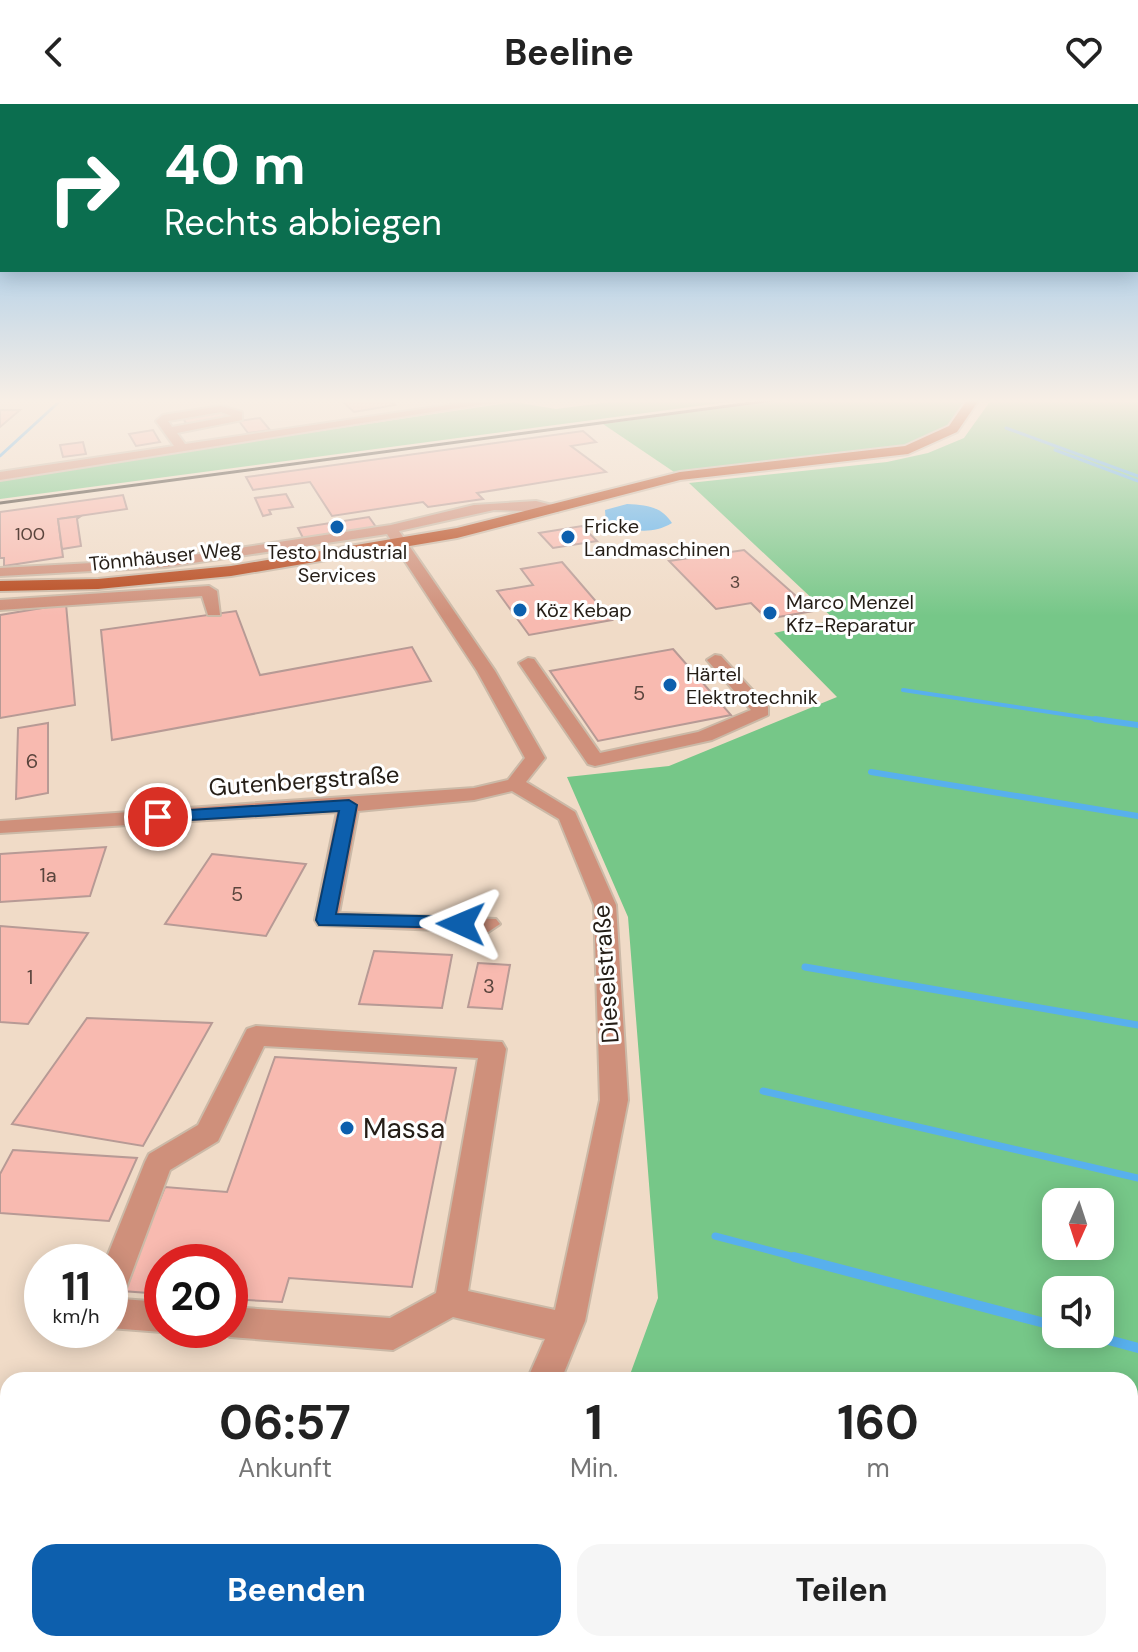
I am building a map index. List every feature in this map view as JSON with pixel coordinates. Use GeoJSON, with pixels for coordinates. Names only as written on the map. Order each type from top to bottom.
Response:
{"type":"FeatureCollection","features":[{"type":"Feature","properties":{"kind":"main road","name":"Tönnhäuser Weg"},"geometry":{"type":"LineString","coordinates":[[0,586],[156,580],[557,508],[680,476],[713,472]]}},
{"type":"Feature","properties":{"kind":"street"},"geometry":{"type":"LineString","coordinates":[[0,476],[25,472]]}},
{"type":"Feature","properties":{"kind":"street"},"geometry":{"type":"LineString","coordinates":[[0,572],[166,563],[397,536],[486,671],[535,758],[515,784]]}},
{"type":"Feature","properties":{"kind":"street"},"geometry":{"type":"LineString","coordinates":[[0,605],[209,591],[214,612]]}},
{"type":"Feature","properties":{"kind":"street"},"geometry":{"type":"LineString","coordinates":[[528,663],[595,760],[624,756],[744,723],[762,711],[715,660]]}},
{"type":"Feature","properties":{"kind":"street","name":"Gutenbergstraße"},"geometry":{"type":"LineString","coordinates":[[0,827],[349,805],[474,794],[515,784]]}},
{"type":"Feature","properties":{"kind":"street","name":"Dieselstraße"},"geometry":{"type":"LineString","coordinates":[[515,784],[568,816],[605,905],[614,1100],[566,1328],[547,1372]]}},
{"type":"Feature","properties":{"kind":"street"},"geometry":{"type":"LineString","coordinates":[[349,805],[326,920],[488,924]]}},
{"type":"Feature","properties":{"kind":"street"},"geometry":{"type":"LineString","coordinates":[[128,1244],[159,1162],[208,1133],[256,1036],[493,1049],[450,1302]]}},
{"type":"Feature","properties":{"kind":"street"},"geometry":{"type":"LineString","coordinates":[[248,1323],[393,1334],[450,1302],[566,1328]]}},
{"type":"Feature","properties":{"kind":"green space"},"geometry":{"type":"Polygon","coordinates":[[[45,472],[201,472],[0,499],[0,479],[45,472]]]}},
{"type":"Feature","properties":{"kind":"green space"},"geometry":{"type":"Polygon","coordinates":[[[790,472],[1138,472],[1138,1372],[631,1372],[658,1298],[628,917],[567,777],[669,766],[837,697],[774,633],[835,620],[689,483],[790,472]]]}},
{"type":"Feature","properties":{"kind":"water"},"geometry":{"type":"Polygon","coordinates":[[[627,504],[658,510],[672,523],[648,531],[606,523],[605,510],[627,504]]]}},
{"type":"Feature","properties":{"kind":"building"},"geometry":{"type":"Polygon","coordinates":[[[281,472],[605,472],[477,493],[483,499],[428,507],[423,502],[332,516],[310,482],[253,490],[246,477],[281,472]]]}},
{"type":"Feature","properties":{"kind":"building"},"geometry":{"type":"Polygon","coordinates":[[[286,494],[293,507],[269,510],[271,514],[263,516],[255,498],[286,494]]]}},
{"type":"Feature","properties":{"kind":"building"},"geometry":{"type":"Polygon","coordinates":[[[123,495],[127,509],[58,519],[63,557],[4,566],[4,558],[0,558],[0,512],[123,495]]]}},
{"type":"Feature","properties":{"kind":"building"},"geometry":{"type":"Polygon","coordinates":[[[81,516],[77,519],[81,546],[62,549],[58,519],[81,516]]]}},
{"type":"Feature","properties":{"kind":"building","name":"Testo Industrial Services"},"geometry":{"type":"Polygon","coordinates":[[[369,517],[376,527],[303,538],[298,528],[369,517]]]}},
{"type":"Feature","properties":{"kind":"building","name":"Fricke Landmaschinen"},"geometry":{"type":"Polygon","coordinates":[[[582,526],[597,541],[553,548],[539,533],[582,526]]]}},
{"type":"Feature","properties":{"kind":"building"},"geometry":{"type":"Polygon","coordinates":[[[744,550],[813,611],[767,619],[751,603],[716,609],[669,561],[744,550]]]}},
{"type":"Feature","properties":{"kind":"building"},"geometry":{"type":"Polygon","coordinates":[[[562,562],[612,620],[529,635],[497,591],[533,585],[521,569],[562,562]]]}},
{"type":"Feature","properties":{"kind":"building"},"geometry":{"type":"Polygon","coordinates":[[[66,604],[75,705],[0,718],[0,615],[66,604]]]}},
{"type":"Feature","properties":{"kind":"building"},"geometry":{"type":"Polygon","coordinates":[[[236,611],[260,675],[412,647],[431,681],[112,740],[101,630],[236,611]]]}},
{"type":"Feature","properties":{"kind":"building"},"geometry":{"type":"Polygon","coordinates":[[[673,649],[731,715],[598,741],[550,671],[673,649]]]}},
{"type":"Feature","properties":{"kind":"building"},"geometry":{"type":"Polygon","coordinates":[[[48,723],[48,793],[16,799],[18,728],[48,723]]]}},
{"type":"Feature","properties":{"kind":"building"},"geometry":{"type":"Polygon","coordinates":[[[106,847],[90,896],[0,902],[0,854],[106,847]]]}},
{"type":"Feature","properties":{"kind":"building"},"geometry":{"type":"Polygon","coordinates":[[[212,854],[306,864],[266,936],[165,924],[212,854]]]}},
{"type":"Feature","properties":{"kind":"building"},"geometry":{"type":"Polygon","coordinates":[[[0,926],[88,933],[28,1024],[0,1022],[0,926]]]}},
{"type":"Feature","properties":{"kind":"building"},"geometry":{"type":"Polygon","coordinates":[[[374,951],[452,955],[442,1008],[359,1004],[374,951]]]}},
{"type":"Feature","properties":{"kind":"building"},"geometry":{"type":"Polygon","coordinates":[[[478,963],[510,965],[502,1009],[468,1007],[478,963]]]}},
{"type":"Feature","properties":{"kind":"building"},"geometry":{"type":"Polygon","coordinates":[[[87,1018],[212,1023],[143,1146],[12,1124],[87,1018]]]}},
{"type":"Feature","properties":{"kind":"building","name":"Massa"},"geometry":{"type":"Polygon","coordinates":[[[275,1057],[456,1068],[412,1287],[289,1278],[282,1302],[248,1300],[248,1244],[144,1244],[144,1293],[128,1291],[128,1276],[165,1187],[227,1192],[275,1057]]]}},
{"type":"Feature","properties":{"kind":"building"},"geometry":{"type":"Polygon","coordinates":[[[13,1150],[137,1158],[109,1221],[0,1213],[0,1174],[13,1150]]]}},
{"type":"Feature","properties":{"kind":"waterway"},"geometry":{"type":"LineString","coordinates":[[1115,472],[1138,481]]}},
{"type":"Feature","properties":{"kind":"waterway"},"geometry":{"type":"LineString","coordinates":[[1128,472],[1138,476]]}},
{"type":"Feature","properties":{"kind":"waterway"},"geometry":{"type":"LineString","coordinates":[[903,690],[1105,720]]}},
{"type":"Feature","properties":{"kind":"waterway"},"geometry":{"type":"LineString","coordinates":[[1095,719],[1105,720]]}},
{"type":"Feature","properties":{"kind":"waterway"},"geometry":{"type":"LineString","coordinates":[[1105,720],[1138,725]]}},
{"type":"Feature","properties":{"kind":"waterway"},"geometry":{"type":"LineString","coordinates":[[1105,720],[1109,721]]}},
{"type":"Feature","properties":{"kind":"waterway"},"geometry":{"type":"LineString","coordinates":[[871,772],[1138,816]]}},
{"type":"Feature","properties":{"kind":"waterway"},"geometry":{"type":"LineString","coordinates":[[805,967],[1138,1025]]}},
{"type":"Feature","properties":{"kind":"waterway"},"geometry":{"type":"LineString","coordinates":[[763,1091],[1138,1178]]}},
{"type":"Feature","properties":{"kind":"waterway"},"geometry":{"type":"LineString","coordinates":[[715,1236],[802,1259]]}},
{"type":"Feature","properties":{"kind":"waterway"},"geometry":{"type":"LineString","coordinates":[[794,1257],[1042,1322]]}},
{"type":"Feature","properties":{"kind":"waterway"},"geometry":{"type":"LineString","coordinates":[[1114,1342],[1138,1348]]}},
{"type":"Feature","properties":{"kind":"railway"},"geometry":{"type":"LineString","coordinates":[[0,503],[231,472]]}},
{"type":"Feature","properties":{"kind":"place","name":"Testo Industrial Services"},"geometry":{"type":"Point","coordinates":[337,527]}},
{"type":"Feature","properties":{"kind":"place","name":"Fricke Landmaschinen"},"geometry":{"type":"Point","coordinates":[568,537]}},
{"type":"Feature","properties":{"kind":"place","name":"Köz Kebap"},"geometry":{"type":"Point","coordinates":[520,610]}},
{"type":"Feature","properties":{"kind":"place","name":"Marco Menzel Kfz-Reparatur"},"geometry":{"type":"Point","coordinates":[770,613]}},
{"type":"Feature","properties":{"kind":"place","name":"Härtel Elektrotechnik"},"geometry":{"type":"Point","coordinates":[670,685]}},
{"type":"Feature","properties":{"kind":"place","name":"Massa"},"geometry":{"type":"Point","coordinates":[347,1128]}},
{"type":"Feature","properties":{"kind":"route"},"geometry":{"type":"LineString","coordinates":[[158,817],[349,805],[326,920],[461,924]]}}]}
